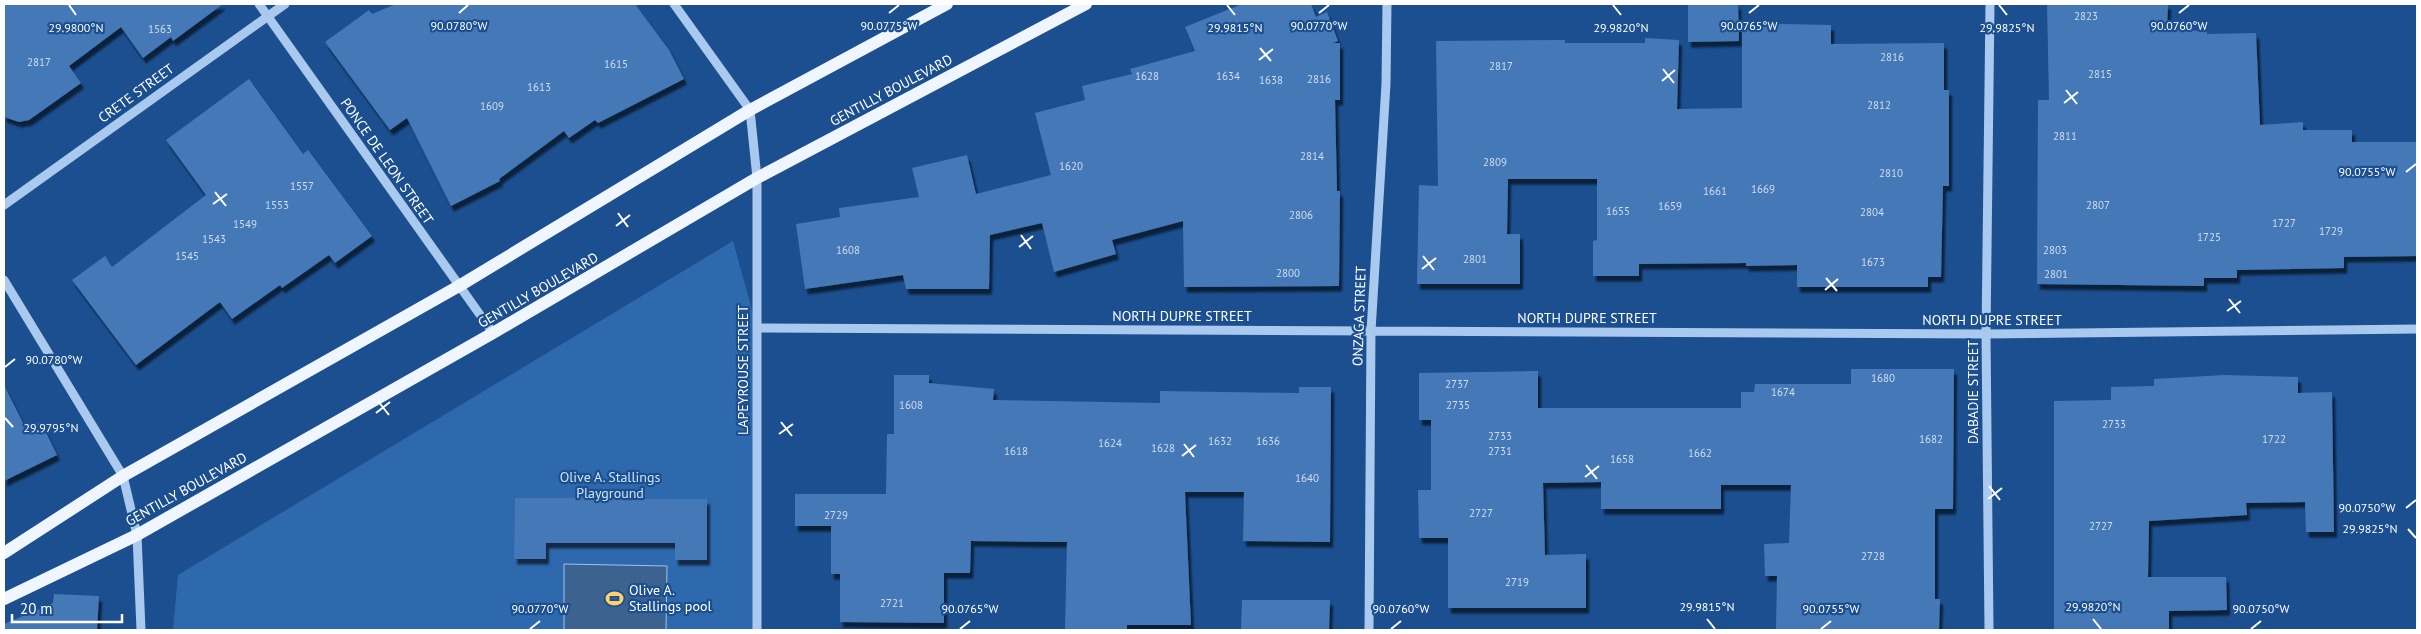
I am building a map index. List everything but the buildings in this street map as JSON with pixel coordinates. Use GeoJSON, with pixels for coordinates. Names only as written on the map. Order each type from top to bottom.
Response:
{"type":"FeatureCollection","features":[{"type":"Feature","properties":{"kind":"main road"},"geometry":{"type":"LineString","coordinates":[[4,552],[123,476],[459,286],[750,110],[948,4]]}},
{"type":"Feature","properties":{"kind":"main road","name":"GENTILLY BOULEVARD"},"geometry":{"type":"LineString","coordinates":[[4,599],[137,535],[493,333],[758,178],[1086,4]]}},
{"type":"Feature","properties":{"kind":"street","name":"PONCE DE LEON STREET"},"geometry":{"type":"LineString","coordinates":[[259,4],[493,333]]}},
{"type":"Feature","properties":{"kind":"street","name":"CRETE STREET"},"geometry":{"type":"LineString","coordinates":[[4,205],[285,4]]}},
{"type":"Feature","properties":{"kind":"street"},"geometry":{"type":"LineString","coordinates":[[674,4],[750,110]]}},
{"type":"Feature","properties":{"kind":"street","name":"ONZAGA STREET"},"geometry":{"type":"LineString","coordinates":[[1369,630],[1371,331],[1386,84],[1387,4]]}},
{"type":"Feature","properties":{"kind":"street","name":"DABADIE STREET"},"geometry":{"type":"LineString","coordinates":[[1988,630],[1986,334],[1990,4]]}},
{"type":"Feature","properties":{"kind":"street","name":"LAPEYROUSE STREET"},"geometry":{"type":"LineString","coordinates":[[750,110],[758,178],[756,328],[757,630]]}},
{"type":"Feature","properties":{"kind":"street"},"geometry":{"type":"LineString","coordinates":[[4,280],[123,476],[137,535],[141,630]]}},
{"type":"Feature","properties":{"kind":"street","name":"NORTH DUPRE STREET"},"geometry":{"type":"LineString","coordinates":[[756,328],[1986,334],[2417,329]]}},
{"type":"Feature","properties":{"kind":"green space","name":"Olive A. Stallings Playground"},"geometry":{"type":"Polygon","coordinates":[[[733,241],[757,328],[757,630],[173,630],[178,575],[733,241]]]}},
{"type":"Feature","properties":{"kind":"shaded area","name":"Olive A. Stallings pool"},"geometry":{"type":"Polygon","coordinates":[[[564,564],[667,566],[666,630],[564,630],[564,564]]]}},
{"type":"Feature","properties":{"kind":"place","name":"Olive A. Stallings pool"},"geometry":{"type":"Point","coordinates":[615,598]}}]}
